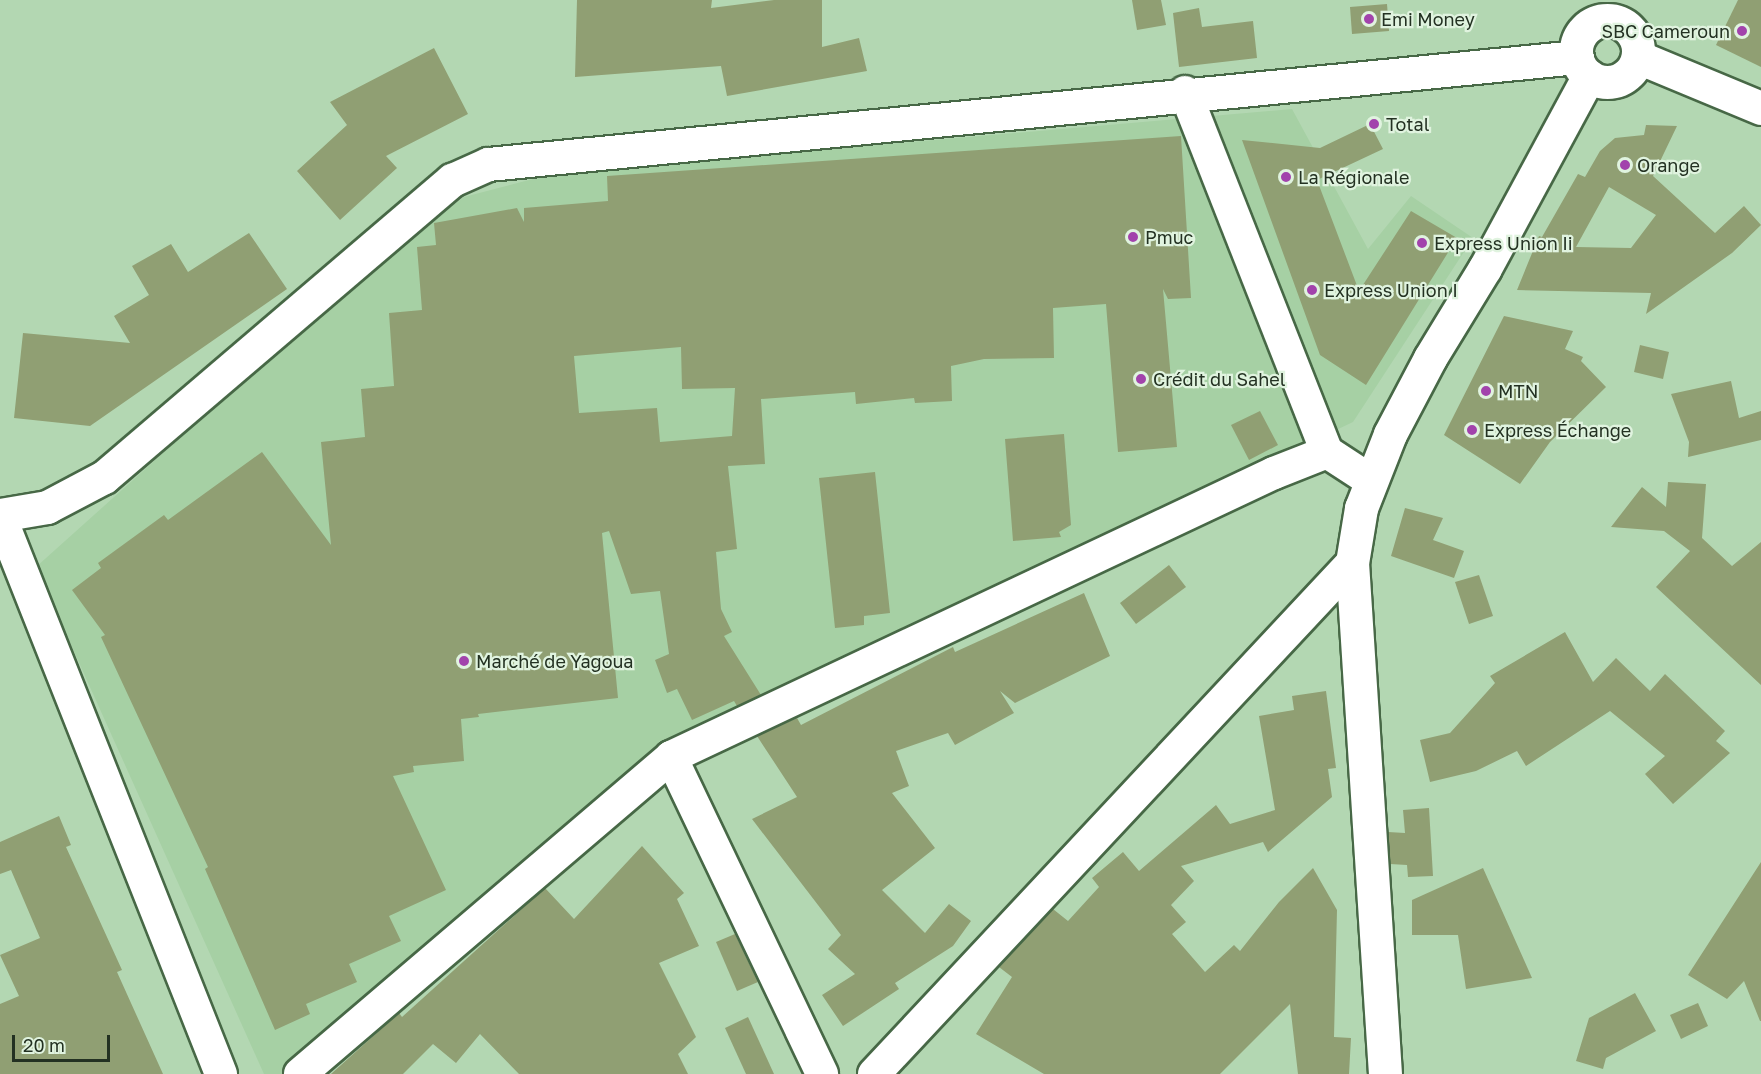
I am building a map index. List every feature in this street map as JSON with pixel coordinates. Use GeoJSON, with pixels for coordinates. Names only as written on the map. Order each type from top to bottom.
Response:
{"type":"FeatureCollection","features":[{"type":"Feature","properties":{"kind":"main road"},"geometry":{"type":"LineString","coordinates":[[0,515],[47,507],[104,477],[452,180],[488,164],[1185,92],[1583,66],[1613,81],[1624,77],[1638,57],[1634,34],[1621,10],[1582,33],[1583,66],[1485,268],[1430,358],[1370,480],[1361,508],[1352,563],[1385,1074]]}},
{"type":"Feature","properties":{"kind":"main road"},"geometry":{"type":"LineString","coordinates":[[1638,57],[1761,108]]}},
{"type":"Feature","properties":{"kind":"street"},"geometry":{"type":"LineString","coordinates":[[1185,92],[1327,452],[1370,480]]}},
{"type":"Feature","properties":{"kind":"street"},"geometry":{"type":"LineString","coordinates":[[300,1074],[671,758],[1252,483],[1327,452]]}},
{"type":"Feature","properties":{"kind":"street"},"geometry":{"type":"LineString","coordinates":[[0,515],[221,1074]]}},
{"type":"Feature","properties":{"kind":"street"},"geometry":{"type":"LineString","coordinates":[[874,1074],[1352,563]]}},
{"type":"Feature","properties":{"kind":"street"},"geometry":{"type":"LineString","coordinates":[[671,758],[822,1074]]}},
{"type":"Feature","properties":{"kind":"shaded area","name":"Marché de Yagoua"},"geometry":{"type":"Polygon","coordinates":[[[1292,109],[1368,249],[1411,196],[1473,238],[1353,422],[651,755],[285,1074],[264,1074],[36,567],[365,272],[464,197],[556,173],[1292,109]]]}},
{"type":"Feature","properties":{"kind":"building"},"geometry":{"type":"Polygon","coordinates":[[[577,0],[712,0],[711,8],[774,0],[822,0],[822,47],[859,38],[867,71],[727,96],[721,66],[575,77],[577,0]]]}},
{"type":"Feature","properties":{"kind":"building"},"geometry":{"type":"Polygon","coordinates":[[[1132,0],[1161,0],[1166,25],[1137,30],[1132,0]]]}},
{"type":"Feature","properties":{"kind":"building","name":"SBC Cameroun"},"geometry":{"type":"Polygon","coordinates":[[[1738,0],[1761,0],[1761,67],[1716,45],[1738,0]]]}},
{"type":"Feature","properties":{"kind":"building","name":"Emi Money"},"geometry":{"type":"Polygon","coordinates":[[[1387,4],[1389,31],[1352,34],[1350,7],[1387,4]]]}},
{"type":"Feature","properties":{"kind":"building"},"geometry":{"type":"Polygon","coordinates":[[[1199,8],[1202,27],[1253,21],[1257,58],[1179,67],[1173,13],[1199,8]]]}},
{"type":"Feature","properties":{"kind":"building"},"geometry":{"type":"Polygon","coordinates":[[[434,48],[468,114],[386,156],[397,168],[340,220],[297,171],[347,125],[330,102],[434,48]]]}},
{"type":"Feature","properties":{"kind":"building"},"geometry":{"type":"Polygon","coordinates":[[[1370,124],[1383,149],[1317,180],[1359,291],[1411,211],[1457,238],[1366,385],[1320,355],[1242,140],[1320,148],[1370,124]]]}},
{"type":"Feature","properties":{"kind":"building"},"geometry":{"type":"Polygon","coordinates":[[[1646,125],[1677,126],[1653,176],[1715,233],[1744,206],[1761,225],[1732,253],[1646,314],[1651,293],[1517,290],[1539,236],[1542,237],[1578,174],[1585,177],[1600,151],[1615,138],[1644,135],[1646,125]],[[1609,187],[1576,247],[1631,248],[1656,215],[1609,187]]]}},
{"type":"Feature","properties":{"kind":"building"},"geometry":{"type":"Polygon","coordinates":[[[1181,136],[1191,298],[1168,299],[1163,289],[1177,447],[1118,452],[1106,304],[1053,308],[1054,358],[984,359],[951,366],[952,401],[915,403],[914,398],[856,404],[855,392],[761,399],[765,464],[728,466],[737,549],[716,552],[721,609],[732,632],[724,636],[761,695],[737,706],[734,701],[692,720],[677,689],[667,693],[655,660],[669,654],[660,591],[631,594],[609,531],[602,533],[618,698],[478,714],[479,717],[461,719],[464,761],[413,766],[414,772],[393,776],[446,890],[389,916],[401,941],[349,964],[357,982],[306,1004],[310,1014],[275,1030],[205,869],[208,867],[101,637],[105,635],[72,590],[101,568],[98,563],[164,515],[168,520],[262,452],[331,545],[321,442],[365,437],[361,389],[394,386],[389,313],[422,310],[417,247],[436,245],[434,223],[517,208],[524,222],[524,208],[608,201],[607,176],[1181,136]],[[681,347],[574,356],[579,413],[657,408],[660,442],[732,436],[735,388],[682,389],[681,347]]]}},
{"type":"Feature","properties":{"kind":"building"},"geometry":{"type":"Polygon","coordinates":[[[249,233],[287,289],[90,426],[14,418],[23,333],[130,343],[114,316],[149,295],[132,266],[171,244],[188,272],[249,233]]]}},
{"type":"Feature","properties":{"kind":"building"},"geometry":{"type":"Polygon","coordinates":[[[1504,316],[1573,331],[1565,349],[1583,357],[1581,361],[1606,387],[1550,442],[1520,484],[1444,435],[1504,316]]]}},
{"type":"Feature","properties":{"kind":"building"},"geometry":{"type":"Polygon","coordinates":[[[1640,345],[1669,352],[1663,379],[1634,372],[1640,345]]]}},
{"type":"Feature","properties":{"kind":"building"},"geometry":{"type":"Polygon","coordinates":[[[1731,381],[1739,418],[1761,411],[1761,440],[1688,457],[1689,442],[1671,394],[1731,381]]]}},
{"type":"Feature","properties":{"kind":"building"},"geometry":{"type":"Polygon","coordinates":[[[1260,411],[1278,445],[1249,460],[1231,425],[1260,411]]]}},
{"type":"Feature","properties":{"kind":"building"},"geometry":{"type":"Polygon","coordinates":[[[1064,434],[1071,525],[1059,532],[1061,537],[1013,541],[1005,439],[1064,434]]]}},
{"type":"Feature","properties":{"kind":"building"},"geometry":{"type":"Polygon","coordinates":[[[875,472],[890,613],[864,616],[864,625],[835,628],[819,478],[875,472]]]}},
{"type":"Feature","properties":{"kind":"building"},"geometry":{"type":"Polygon","coordinates":[[[1668,482],[1706,484],[1702,538],[1732,566],[1761,542],[1761,685],[1656,587],[1690,551],[1664,531],[1611,527],[1642,487],[1666,507],[1668,482]]]}},
{"type":"Feature","properties":{"kind":"building"},"geometry":{"type":"Polygon","coordinates":[[[1405,508],[1443,518],[1433,540],[1464,551],[1454,578],[1391,556],[1405,508]]]}},
{"type":"Feature","properties":{"kind":"building"},"geometry":{"type":"Polygon","coordinates":[[[1169,565],[1186,587],[1136,624],[1120,603],[1169,565]]]}},
{"type":"Feature","properties":{"kind":"building"},"geometry":{"type":"Polygon","coordinates":[[[1479,575],[1493,616],[1469,624],[1455,582],[1479,575]]]}},
{"type":"Feature","properties":{"kind":"building"},"geometry":{"type":"Polygon","coordinates":[[[1084,593],[1110,656],[1015,703],[1000,691],[1014,713],[955,745],[948,733],[896,751],[909,786],[892,793],[935,848],[882,890],[925,933],[949,904],[971,921],[953,946],[895,983],[899,989],[843,1026],[822,995],[855,974],[828,949],[841,935],[752,819],[797,797],[757,736],[797,718],[801,725],[953,647],[955,652],[1084,593]]]}},
{"type":"Feature","properties":{"kind":"building"},"geometry":{"type":"Polygon","coordinates":[[[1565,632],[1593,682],[1616,658],[1650,691],[1665,674],[1725,731],[1716,741],[1730,753],[1673,804],[1645,774],[1665,756],[1610,711],[1526,766],[1517,751],[1476,771],[1430,782],[1420,740],[1450,733],[1495,683],[1490,676],[1565,632]]]}},
{"type":"Feature","properties":{"kind":"building"},"geometry":{"type":"Polygon","coordinates":[[[1326,691],[1336,768],[1328,769],[1332,797],[1268,852],[1263,842],[1181,866],[1194,881],[1171,905],[1186,922],[1172,934],[1205,972],[1234,945],[1240,951],[1279,902],[1313,868],[1337,910],[1334,1037],[1351,1038],[1349,1074],[1298,1074],[1290,1004],[1220,1074],[1044,1074],[976,1034],[1012,977],[999,967],[1053,909],[1068,921],[1099,887],[1092,878],[1123,852],[1139,871],[1216,805],[1230,824],[1275,810],[1259,716],[1294,710],[1292,696],[1326,691]]]}},
{"type":"Feature","properties":{"kind":"building"},"geometry":{"type":"Polygon","coordinates":[[[1429,808],[1433,876],[1408,877],[1407,865],[1390,864],[1388,832],[1405,833],[1403,810],[1429,808]]]}},
{"type":"Feature","properties":{"kind":"building"},"geometry":{"type":"Polygon","coordinates":[[[59,816],[71,845],[66,847],[122,970],[117,972],[163,1074],[0,1074],[0,1004],[19,996],[0,955],[40,938],[11,870],[0,874],[0,842],[59,816]]]}},
{"type":"Feature","properties":{"kind":"building"},"geometry":{"type":"Polygon","coordinates":[[[642,846],[684,893],[677,899],[699,946],[659,963],[696,1037],[678,1054],[688,1074],[519,1074],[480,1034],[456,1063],[433,1044],[403,1074],[331,1074],[399,1013],[402,1017],[545,888],[574,919],[642,846]]]}},
{"type":"Feature","properties":{"kind":"building"},"geometry":{"type":"Polygon","coordinates":[[[1761,862],[1760,1021],[1744,981],[1727,999],[1688,975],[1761,862]]]}},
{"type":"Feature","properties":{"kind":"building"},"geometry":{"type":"Polygon","coordinates":[[[1483,868],[1532,978],[1466,989],[1458,935],[1412,935],[1412,900],[1483,868]]]}},
{"type":"Feature","properties":{"kind":"building"},"geometry":{"type":"Polygon","coordinates":[[[735,934],[758,982],[737,991],[716,942],[735,934]]]}},
{"type":"Feature","properties":{"kind":"building"},"geometry":{"type":"Polygon","coordinates":[[[1635,993],[1656,1031],[1606,1058],[1603,1069],[1576,1061],[1589,1018],[1635,993]]]}},
{"type":"Feature","properties":{"kind":"building"},"geometry":{"type":"Polygon","coordinates":[[[1698,1003],[1708,1026],[1681,1039],[1670,1015],[1698,1003]]]}},
{"type":"Feature","properties":{"kind":"building"},"geometry":{"type":"Polygon","coordinates":[[[748,1017],[774,1074],[746,1074],[725,1028],[748,1017]]]}},
{"type":"Feature","properties":{"kind":"place","name":"Emi Money"},"geometry":{"type":"Point","coordinates":[1369,19]}},
{"type":"Feature","properties":{"kind":"place","name":"SBC Cameroun"},"geometry":{"type":"Point","coordinates":[1742,31]}},
{"type":"Feature","properties":{"kind":"place","name":"Total"},"geometry":{"type":"Point","coordinates":[1374,124]}},
{"type":"Feature","properties":{"kind":"place","name":"Orange"},"geometry":{"type":"Point","coordinates":[1625,165]}},
{"type":"Feature","properties":{"kind":"place","name":"La Régionale"},"geometry":{"type":"Point","coordinates":[1286,177]}},
{"type":"Feature","properties":{"kind":"place","name":"Pmuc"},"geometry":{"type":"Point","coordinates":[1133,237]}},
{"type":"Feature","properties":{"kind":"place","name":"Express Union Ii"},"geometry":{"type":"Point","coordinates":[1422,243]}},
{"type":"Feature","properties":{"kind":"place","name":"Express Union I"},"geometry":{"type":"Point","coordinates":[1312,290]}},
{"type":"Feature","properties":{"kind":"place","name":"Crédit du Sahel"},"geometry":{"type":"Point","coordinates":[1141,379]}},
{"type":"Feature","properties":{"kind":"place","name":"MTN"},"geometry":{"type":"Point","coordinates":[1486,391]}},
{"type":"Feature","properties":{"kind":"place","name":"Express Échange"},"geometry":{"type":"Point","coordinates":[1472,430]}},
{"type":"Feature","properties":{"kind":"place","name":"Marché de Yagoua"},"geometry":{"type":"Point","coordinates":[464,661]}}]}
